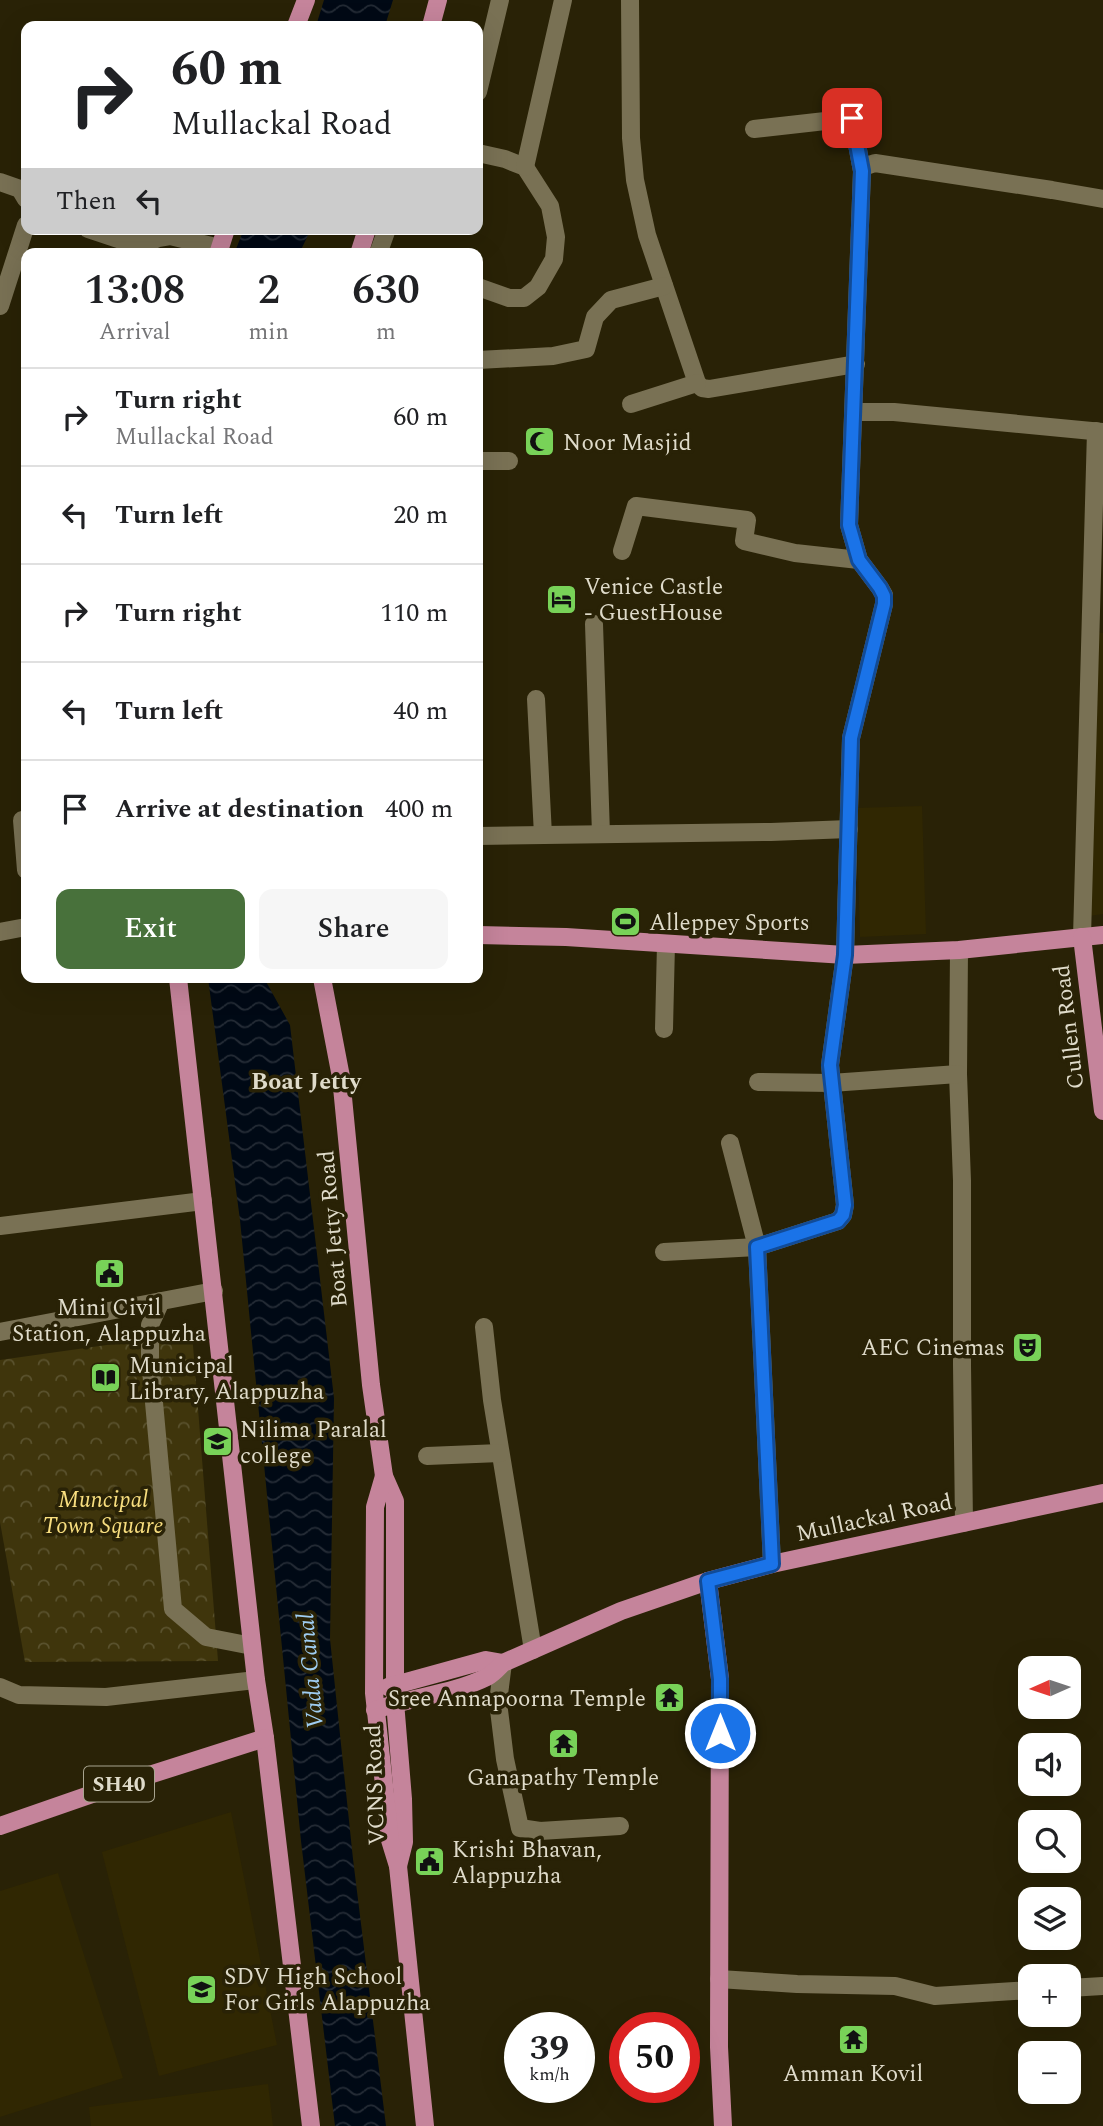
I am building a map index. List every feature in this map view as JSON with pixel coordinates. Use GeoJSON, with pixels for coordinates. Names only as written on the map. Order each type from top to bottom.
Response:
{"type":"FeatureCollection","features":[{"type":"Feature","properties":{"kind":"main road"},"geometry":{"type":"LineString","coordinates":[[298,21],[306,0]]}},
{"type":"Feature","properties":{"kind":"main road"},"geometry":{"type":"LineString","coordinates":[[433,21],[438,0]]}},
{"type":"Feature","properties":{"kind":"main road"},"geometry":{"type":"LineString","coordinates":[[483,935],[566,937],[845,955],[960,950],[1103,935]]}},
{"type":"Feature","properties":{"kind":"main road","name":"Cullen Road"},"geometry":{"type":"LineString","coordinates":[[1082,937],[1103,1111]]}},
{"type":"Feature","properties":{"kind":"main road"},"geometry":{"type":"LineString","coordinates":[[179,983],[252,1646],[312,2126]]}},
{"type":"Feature","properties":{"kind":"main road","name":"Boat Jetty Road"},"geometry":{"type":"LineString","coordinates":[[323,983],[341,1077],[371,1385],[384,1476]]}},
{"type":"Feature","properties":{"kind":"main road"},"geometry":{"type":"LineString","coordinates":[[384,1476],[395,1501],[396,1684]]}},
{"type":"Feature","properties":{"kind":"main road"},"geometry":{"type":"LineString","coordinates":[[374,1701],[375,1507],[384,1476]]}},
{"type":"Feature","properties":{"kind":"main road","name":"Mullackal Road"},"geometry":{"type":"LineString","coordinates":[[396,1702],[467,1685],[489,1676],[503,1663],[621,1611],[708,1581],[772,1564],[1103,1493]]}},
{"type":"Feature","properties":{"kind":"main road"},"geometry":{"type":"LineString","coordinates":[[708,1581],[720,1679],[719,2047],[723,2126]]}},
{"type":"Feature","properties":{"kind":"main road","name":"Mullackal Road"},"geometry":{"type":"LineString","coordinates":[[396,1684],[486,1661],[503,1663]]}},
{"type":"Feature","properties":{"kind":"main road","name":"VCNS Road"},"geometry":{"type":"LineString","coordinates":[[374,1701],[396,1684]]}},
{"type":"Feature","properties":{"kind":"main road","name":"VCNS Road"},"geometry":{"type":"LineString","coordinates":[[396,1684],[404,1842],[398,1866]]}},
{"type":"Feature","properties":{"kind":"main road","name":"VCNS Road"},"geometry":{"type":"LineString","coordinates":[[374,1701],[396,1702]]}},
{"type":"Feature","properties":{"kind":"main road","name":"VCNS Road"},"geometry":{"type":"LineString","coordinates":[[374,1701],[390,1840],[398,1866],[425,2126]]}},
{"type":"Feature","properties":{"kind":"main road","name":"SH40"},"geometry":{"type":"LineString","coordinates":[[0,1826],[265,1738]]}},
{"type":"Feature","properties":{"kind":"street"},"geometry":{"type":"LineString","coordinates":[[483,71],[500,0]]}},
{"type":"Feature","properties":{"kind":"street"},"geometry":{"type":"LineString","coordinates":[[525,167],[563,0]]}},
{"type":"Feature","properties":{"kind":"street"},"geometry":{"type":"LineString","coordinates":[[630,0],[631,138],[635,180],[647,234],[698,383],[702,388],[709,389],[856,364]]}},
{"type":"Feature","properties":{"kind":"street"},"geometry":{"type":"LineString","coordinates":[[664,1252],[757,1247],[838,1221],[843,1215],[845,1205],[830,1065],[845,955],[851,738],[884,604],[880,588],[859,560],[849,525],[862,171],[852,118],[754,129]]}},
{"type":"Feature","properties":{"kind":"street"},"geometry":{"type":"LineString","coordinates":[[483,154],[525,167],[550,206],[556,237],[554,259],[538,287],[524,298],[509,298],[483,289]]}},
{"type":"Feature","properties":{"kind":"street"},"geometry":{"type":"LineString","coordinates":[[862,171],[866,166],[875,163],[1103,199]]}},
{"type":"Feature","properties":{"kind":"street"},"geometry":{"type":"LineString","coordinates":[[0,182],[21,191]]}},
{"type":"Feature","properties":{"kind":"street"},"geometry":{"type":"LineString","coordinates":[[0,306],[23,235]]}},
{"type":"Feature","properties":{"kind":"street"},"geometry":{"type":"LineString","coordinates":[[108,235],[133,243],[147,243],[170,236],[209,248]]}},
{"type":"Feature","properties":{"kind":"street"},"geometry":{"type":"LineString","coordinates":[[483,360],[553,356],[586,349],[595,317],[611,300],[664,286]]}},
{"type":"Feature","properties":{"kind":"street"},"geometry":{"type":"LineString","coordinates":[[631,404],[698,383]]}},
{"type":"Feature","properties":{"kind":"street"},"geometry":{"type":"LineString","coordinates":[[854,412],[894,412],[1099,432],[1082,937]]}},
{"type":"Feature","properties":{"kind":"street"},"geometry":{"type":"LineString","coordinates":[[483,461],[509,461]]}},
{"type":"Feature","properties":{"kind":"street"},"geometry":{"type":"LineString","coordinates":[[622,551],[636,506],[747,520],[744,541],[795,553],[859,560]]}},
{"type":"Feature","properties":{"kind":"street"},"geometry":{"type":"LineString","coordinates":[[594,624],[601,834]]}},
{"type":"Feature","properties":{"kind":"street"},"geometry":{"type":"LineString","coordinates":[[536,699],[543,835]]}},
{"type":"Feature","properties":{"kind":"street"},"geometry":{"type":"LineString","coordinates":[[483,836],[849,829]]}},
{"type":"Feature","properties":{"kind":"street"},"geometry":{"type":"LineString","coordinates":[[0,932],[21,928]]}},
{"type":"Feature","properties":{"kind":"street"},"geometry":{"type":"LineString","coordinates":[[664,1029],[666,943]]}},
{"type":"Feature","properties":{"kind":"street"},"geometry":{"type":"LineString","coordinates":[[960,950],[958,1074],[962,1181],[964,1523]]}},
{"type":"Feature","properties":{"kind":"street"},"geometry":{"type":"LineString","coordinates":[[758,1082],[831,1083],[958,1074]]}},
{"type":"Feature","properties":{"kind":"street"},"geometry":{"type":"LineString","coordinates":[[730,1143],[757,1247],[772,1564]]}},
{"type":"Feature","properties":{"kind":"street"},"geometry":{"type":"LineString","coordinates":[[0,1226],[203,1201]]}},
{"type":"Feature","properties":{"kind":"street"},"geometry":{"type":"LineString","coordinates":[[0,1332],[214,1291]]}},
{"type":"Feature","properties":{"kind":"street"},"geometry":{"type":"LineString","coordinates":[[161,1301],[150,1325],[150,1359],[173,1609],[206,1637],[252,1646]]}},
{"type":"Feature","properties":{"kind":"street"},"geometry":{"type":"LineString","coordinates":[[484,1327],[500,1453],[533,1650]]}},
{"type":"Feature","properties":{"kind":"street"},"geometry":{"type":"LineString","coordinates":[[427,1456],[500,1453]]}},
{"type":"Feature","properties":{"kind":"street"},"geometry":{"type":"LineString","coordinates":[[503,1663],[498,1702],[505,1759],[520,1828],[540,1830],[620,1826]]}},
{"type":"Feature","properties":{"kind":"street"},"geometry":{"type":"LineString","coordinates":[[0,1687],[19,1695],[106,1698],[256,1680]]}},
{"type":"Feature","properties":{"kind":"street"},"geometry":{"type":"LineString","coordinates":[[719,1979],[895,1986],[935,1996],[1018,1991]]}},
{"type":"Feature","properties":{"kind":"street"},"geometry":{"type":"LineString","coordinates":[[1081,1987],[1103,1986]]}},
{"type":"Feature","properties":{"kind":"shaded area"},"geometry":{"type":"Polygon","coordinates":[[[1094,632],[1103,633],[1103,914],[1089,916],[1094,632]]]}},
{"type":"Feature","properties":{"kind":"shaded area"},"geometry":{"type":"Polygon","coordinates":[[[922,806],[926,934],[860,937],[856,808],[922,806]]]}},
{"type":"Feature","properties":{"kind":"shaded area","name":"SDV High School For Girls Alappuzha"},"geometry":{"type":"Polygon","coordinates":[[[231,1812],[277,2045],[159,2076],[102,1852],[231,1812]]]}},
{"type":"Feature","properties":{"kind":"shaded area"},"geometry":{"type":"Polygon","coordinates":[[[58,1873],[123,2078],[0,2117],[0,1891],[58,1873]]]}},
{"type":"Feature","properties":{"kind":"shaded area"},"geometry":{"type":"Polygon","coordinates":[[[268,2084],[273,2126],[91,2126],[89,2107],[268,2084]]]}},
{"type":"Feature","properties":{"kind":"green space","name":"Muncipal Town Square"},"geometry":{"type":"Polygon","coordinates":[[[192,1333],[218,1661],[25,1662],[0,1522],[0,1360],[192,1333]]]}},
{"type":"Feature","properties":{"kind":"water"},"geometry":{"type":"Polygon","coordinates":[[[324,0],[393,0],[387,21],[318,21],[324,0]]]}},
{"type":"Feature","properties":{"kind":"water"},"geometry":{"type":"Polygon","coordinates":[[[242,235],[308,235],[302,248],[236,248],[242,235]]]}},
{"type":"Feature","properties":{"kind":"water","name":"Vada Canal"},"geometry":{"type":"Polygon","coordinates":[[[209,983],[267,983],[290,1025],[334,1398],[330,1639],[353,1859],[386,2126],[335,2126],[301,1841],[240,1220],[209,983]]]}},
{"type":"Feature","properties":{"kind":"place","name":"Noor Masjid"},"geometry":{"type":"Point","coordinates":[540,442]}},
{"type":"Feature","properties":{"kind":"place","name":"Venice Castle - GuestHouse"},"geometry":{"type":"Point","coordinates":[561,599]}},
{"type":"Feature","properties":{"kind":"place","name":"Alleppey Sports"},"geometry":{"type":"Point","coordinates":[626,922]}},
{"type":"Feature","properties":{"kind":"place","name":"Mini Civil Station, Alappuzha"},"geometry":{"type":"Point","coordinates":[109,1273]}},
{"type":"Feature","properties":{"kind":"place","name":"AEC Cinemas"},"geometry":{"type":"Point","coordinates":[1028,1347]}},
{"type":"Feature","properties":{"kind":"place","name":"Municipal Library, Alappuzha"},"geometry":{"type":"Point","coordinates":[106,1378]}},
{"type":"Feature","properties":{"kind":"place","name":"Nilima Paralal college"},"geometry":{"type":"Point","coordinates":[217,1442]}},
{"type":"Feature","properties":{"kind":"place","name":"Sree Annapoorna Temple"},"geometry":{"type":"Point","coordinates":[669,1698]}},
{"type":"Feature","properties":{"kind":"place","name":"Ganapathy Temple"},"geometry":{"type":"Point","coordinates":[563,1743]}},
{"type":"Feature","properties":{"kind":"place","name":"Krishi Bhavan, Alappuzha"},"geometry":{"type":"Point","coordinates":[429,1862]}},
{"type":"Feature","properties":{"kind":"place","name":"SDV High School For Girls Alappuzha"},"geometry":{"type":"Point","coordinates":[201,1989]}},
{"type":"Feature","properties":{"kind":"place","name":"Amman Kovil"},"geometry":{"type":"Point","coordinates":[853,2039]}},
{"type":"Feature","properties":{"kind":"district","name":"Boat Jetty"},"geometry":{"type":"Point","coordinates":[306,1081]}},
{"type":"Feature","properties":{"kind":"route"},"geometry":{"type":"LineString","coordinates":[[720,1733],[720,1679],[708,1581],[772,1564],[757,1247],[838,1221],[843,1215],[845,1205],[830,1065],[845,955],[851,738],[884,604],[880,588],[859,560],[849,525],[862,171],[852,118]]}}]}
